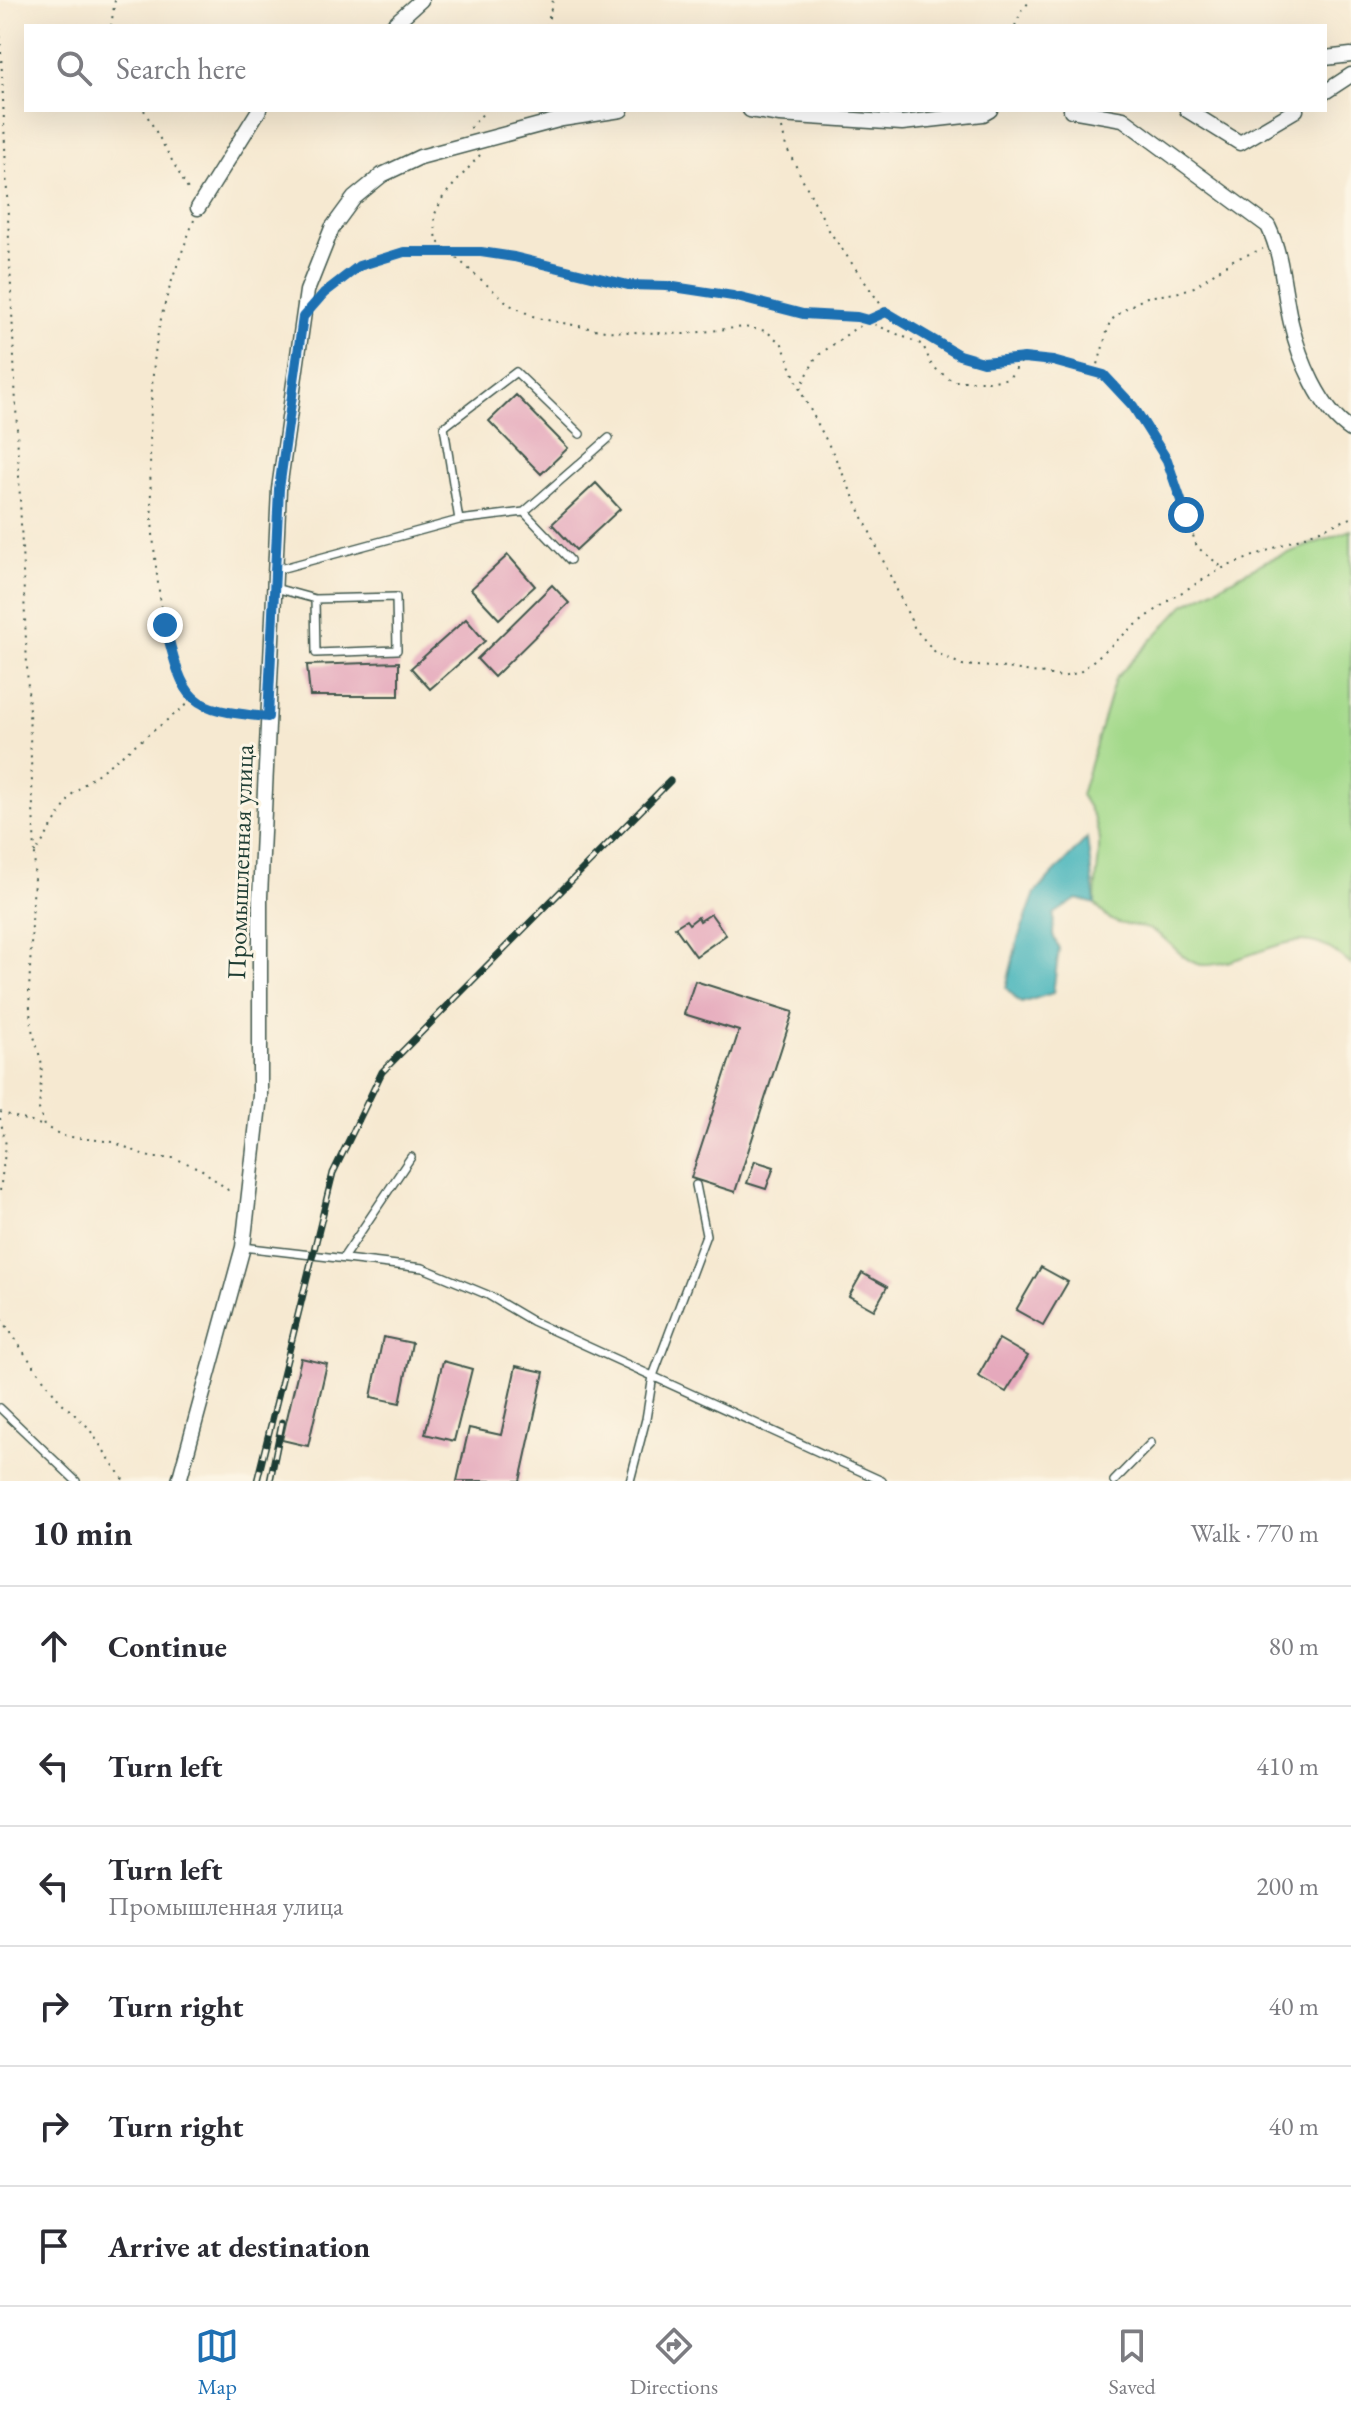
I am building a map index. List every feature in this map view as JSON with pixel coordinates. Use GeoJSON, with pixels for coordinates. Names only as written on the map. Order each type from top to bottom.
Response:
{"type":"FeatureCollection","features":[{"type":"Feature","properties":{"kind":"street"},"geometry":{"type":"LineString","coordinates":[[394,24],[421,0]]}},
{"type":"Feature","properties":{"kind":"street"},"geometry":{"type":"LineString","coordinates":[[1327,58],[1351,55]]}},
{"type":"Feature","properties":{"kind":"street"},"geometry":{"type":"LineString","coordinates":[[1327,91],[1351,75]]}},
{"type":"Feature","properties":{"kind":"street"},"geometry":{"type":"LineString","coordinates":[[198,208],[258,112]]}},
{"type":"Feature","properties":{"kind":"street","name":"Промышленная улица"},"geometry":{"type":"LineString","coordinates":[[179,1481],[243,1247],[260,1096],[260,897],[279,489],[307,291],[332,228],[354,198],[382,175],[420,157],[562,119],[608,112]]}},
{"type":"Feature","properties":{"kind":"street"},"geometry":{"type":"LineString","coordinates":[[762,112],[902,123],[986,112]]}},
{"type":"Feature","properties":{"kind":"street"},"geometry":{"type":"LineString","coordinates":[[1083,112],[1123,119],[1268,226],[1277,245],[1291,324],[1316,391],[1341,423],[1351,430]]}},
{"type":"Feature","properties":{"kind":"street"},"geometry":{"type":"LineString","coordinates":[[1190,112],[1240,143],[1293,112]]}},
{"type":"Feature","properties":{"kind":"lane"},"geometry":{"type":"LineString","coordinates":[[459,520],[444,427],[516,372],[580,434]]}},
{"type":"Feature","properties":{"kind":"lane"},"geometry":{"type":"LineString","coordinates":[[276,570],[459,520],[524,512],[609,438]]}},
{"type":"Feature","properties":{"kind":"lane"},"geometry":{"type":"LineString","coordinates":[[524,512],[570,560]]}},
{"type":"Feature","properties":{"kind":"lane"},"geometry":{"type":"LineString","coordinates":[[275,588],[315,599],[396,597],[397,650],[316,653],[315,599]]}},
{"type":"Feature","properties":{"kind":"lane"},"geometry":{"type":"LineString","coordinates":[[343,1258],[411,1157]]}},
{"type":"Feature","properties":{"kind":"lane"},"geometry":{"type":"LineString","coordinates":[[630,1481],[653,1376],[706,1235],[696,1185]]}},
{"type":"Feature","properties":{"kind":"lane"},"geometry":{"type":"LineString","coordinates":[[243,1247],[423,1268],[488,1295],[532,1321],[882,1481]]}},
{"type":"Feature","properties":{"kind":"lane"},"geometry":{"type":"LineString","coordinates":[[0,1408],[76,1481]]}},
{"type":"Feature","properties":{"kind":"lane"},"geometry":{"type":"LineString","coordinates":[[1114,1481],[1151,1443]]}},
{"type":"Feature","properties":{"kind":"path"},"geometry":{"type":"LineString","coordinates":[[111,24],[115,0]]}},
{"type":"Feature","properties":{"kind":"path"},"geometry":{"type":"LineString","coordinates":[[547,24],[553,0]]}},
{"type":"Feature","properties":{"kind":"path"},"geometry":{"type":"LineString","coordinates":[[1016,24],[1031,0]]}},
{"type":"Feature","properties":{"kind":"path"},"geometry":{"type":"LineString","coordinates":[[0,28],[35,854],[29,992],[31,1026],[42,1064],[39,1109],[44,1126]]}},
{"type":"Feature","properties":{"kind":"path"},"geometry":{"type":"LineString","coordinates":[[145,112],[198,208],[160,321],[149,433],[153,530],[165,625],[175,665],[193,700],[206,708],[268,717]]}},
{"type":"Feature","properties":{"kind":"path"},"geometry":{"type":"LineString","coordinates":[[780,115],[786,147],[830,232],[886,312],[959,355],[983,362],[1024,358],[1053,361],[1104,375],[1133,406],[1167,460],[1197,547],[1223,568]]}},
{"type":"Feature","properties":{"kind":"path"},"geometry":{"type":"LineString","coordinates":[[493,138],[443,197],[434,216],[437,241],[510,305],[537,318],[605,331],[684,334],[744,327],[766,331],[782,344],[800,390],[839,465],[915,629],[935,652],[962,665],[1063,677],[1080,672],[1172,598],[1223,568],[1351,518]]}},
{"type":"Feature","properties":{"kind":"path"},"geometry":{"type":"LineString","coordinates":[[1096,373],[1110,321],[1128,307],[1147,297],[1194,287],[1233,260],[1277,245]]}},
{"type":"Feature","properties":{"kind":"path"},"geometry":{"type":"LineString","coordinates":[[303,317],[324,293],[359,266],[404,252],[481,252],[628,285],[667,286],[720,294],[803,314],[868,320],[923,345],[932,366],[952,381],[1009,378],[1024,358]]}},
{"type":"Feature","properties":{"kind":"path"},"geometry":{"type":"LineString","coordinates":[[800,390],[816,357],[868,320],[886,312]]}},
{"type":"Feature","properties":{"kind":"path"},"geometry":{"type":"LineString","coordinates":[[35,854],[73,793],[193,700]]}},
{"type":"Feature","properties":{"kind":"path"},"geometry":{"type":"LineString","coordinates":[[0,1112],[44,1126],[63,1136],[113,1142],[152,1158],[174,1158],[201,1169],[228,1190],[249,1191]]}},
{"type":"Feature","properties":{"kind":"path"},"geometry":{"type":"LineString","coordinates":[[0,1118],[6,1145],[0,1191]]}},
{"type":"Feature","properties":{"kind":"path"},"geometry":{"type":"LineString","coordinates":[[0,1311],[2,1319],[59,1400],[88,1427],[124,1481]]}},
{"type":"Feature","properties":{"kind":"green space"},"geometry":{"type":"Polygon","coordinates":[[[1351,530],[1351,965],[1320,944],[1305,941],[1276,946],[1223,963],[1197,964],[1159,934],[1144,927],[1117,923],[1095,904],[1099,836],[1081,795],[1115,679],[1184,605],[1266,561],[1351,530]]]}},
{"type":"Feature","properties":{"kind":"water"},"geometry":{"type":"Polygon","coordinates":[[[1087,838],[1095,904],[1077,899],[1054,914],[1053,935],[1059,949],[1053,993],[1021,1003],[1006,988],[1018,939],[1035,893],[1087,838]]]}},
{"type":"Feature","properties":{"kind":"building"},"geometry":{"type":"Polygon","coordinates":[[[516,395],[568,448],[541,474],[489,421],[516,395]]]}},
{"type":"Feature","properties":{"kind":"building"},"geometry":{"type":"Polygon","coordinates":[[[596,483],[620,509],[576,550],[552,524],[596,483]]]}},
{"type":"Feature","properties":{"kind":"building"},"geometry":{"type":"Polygon","coordinates":[[[508,555],[535,586],[499,619],[471,589],[508,555]]]}},
{"type":"Feature","properties":{"kind":"building"},"geometry":{"type":"Polygon","coordinates":[[[552,585],[569,603],[494,677],[477,659],[552,585]]]}},
{"type":"Feature","properties":{"kind":"building"},"geometry":{"type":"Polygon","coordinates":[[[466,619],[485,641],[430,689],[411,668],[466,619]]]}},
{"type":"Feature","properties":{"kind":"building"},"geometry":{"type":"Polygon","coordinates":[[[399,662],[399,696],[310,696],[307,665],[399,662]]]}},
{"type":"Feature","properties":{"kind":"building"},"geometry":{"type":"Polygon","coordinates":[[[711,914],[726,935],[696,956],[675,927],[686,920],[689,924],[698,917],[700,921],[711,914]]]}},
{"type":"Feature","properties":{"kind":"building"},"geometry":{"type":"Polygon","coordinates":[[[695,981],[793,1012],[735,1192],[691,1178],[739,1031],[684,1014],[695,981]]]}},
{"type":"Feature","properties":{"kind":"building"},"geometry":{"type":"Polygon","coordinates":[[[755,1161],[774,1167],[766,1189],[747,1183],[755,1161]]]}},
{"type":"Feature","properties":{"kind":"building"},"geometry":{"type":"Polygon","coordinates":[[[1041,1267],[1068,1282],[1043,1325],[1016,1310],[1041,1267]]]}},
{"type":"Feature","properties":{"kind":"building"},"geometry":{"type":"Polygon","coordinates":[[[862,1273],[887,1287],[874,1310],[849,1296],[862,1273]]]}},
{"type":"Feature","properties":{"kind":"building"},"geometry":{"type":"Polygon","coordinates":[[[383,1337],[412,1343],[400,1403],[371,1397],[383,1337]]]}},
{"type":"Feature","properties":{"kind":"building"},"geometry":{"type":"Polygon","coordinates":[[[999,1339],[1028,1356],[1006,1392],[978,1376],[999,1339]]]}},
{"type":"Feature","properties":{"kind":"building"},"geometry":{"type":"Polygon","coordinates":[[[301,1358],[327,1364],[308,1446],[282,1440],[301,1358]]]}},
{"type":"Feature","properties":{"kind":"building"},"geometry":{"type":"Polygon","coordinates":[[[443,1361],[472,1369],[454,1441],[425,1434],[443,1361]]]}},
{"type":"Feature","properties":{"kind":"building"},"geometry":{"type":"Polygon","coordinates":[[[516,1366],[544,1372],[520,1481],[457,1481],[469,1428],[501,1435],[516,1366]]]}},
{"type":"Feature","properties":{"kind":"railway"},"geometry":{"type":"LineString","coordinates":[[257,1481],[333,1173],[382,1072],[670,781]]}},
{"type":"Feature","properties":{"kind":"railway"},"geometry":{"type":"LineString","coordinates":[[270,1481],[282,1422]]}},
{"type":"Feature","properties":{"kind":"route"},"geometry":{"type":"LineString","coordinates":[[165,625],[175,665],[193,700],[206,708],[268,717],[279,489],[303,317],[324,293],[359,266],[404,252],[481,252],[514,257],[628,285],[667,286],[733,296],[803,314],[868,320],[886,312],[959,355],[983,362],[1024,358],[1053,361],[1104,375],[1133,406],[1167,460],[1186,515]]}}]}
